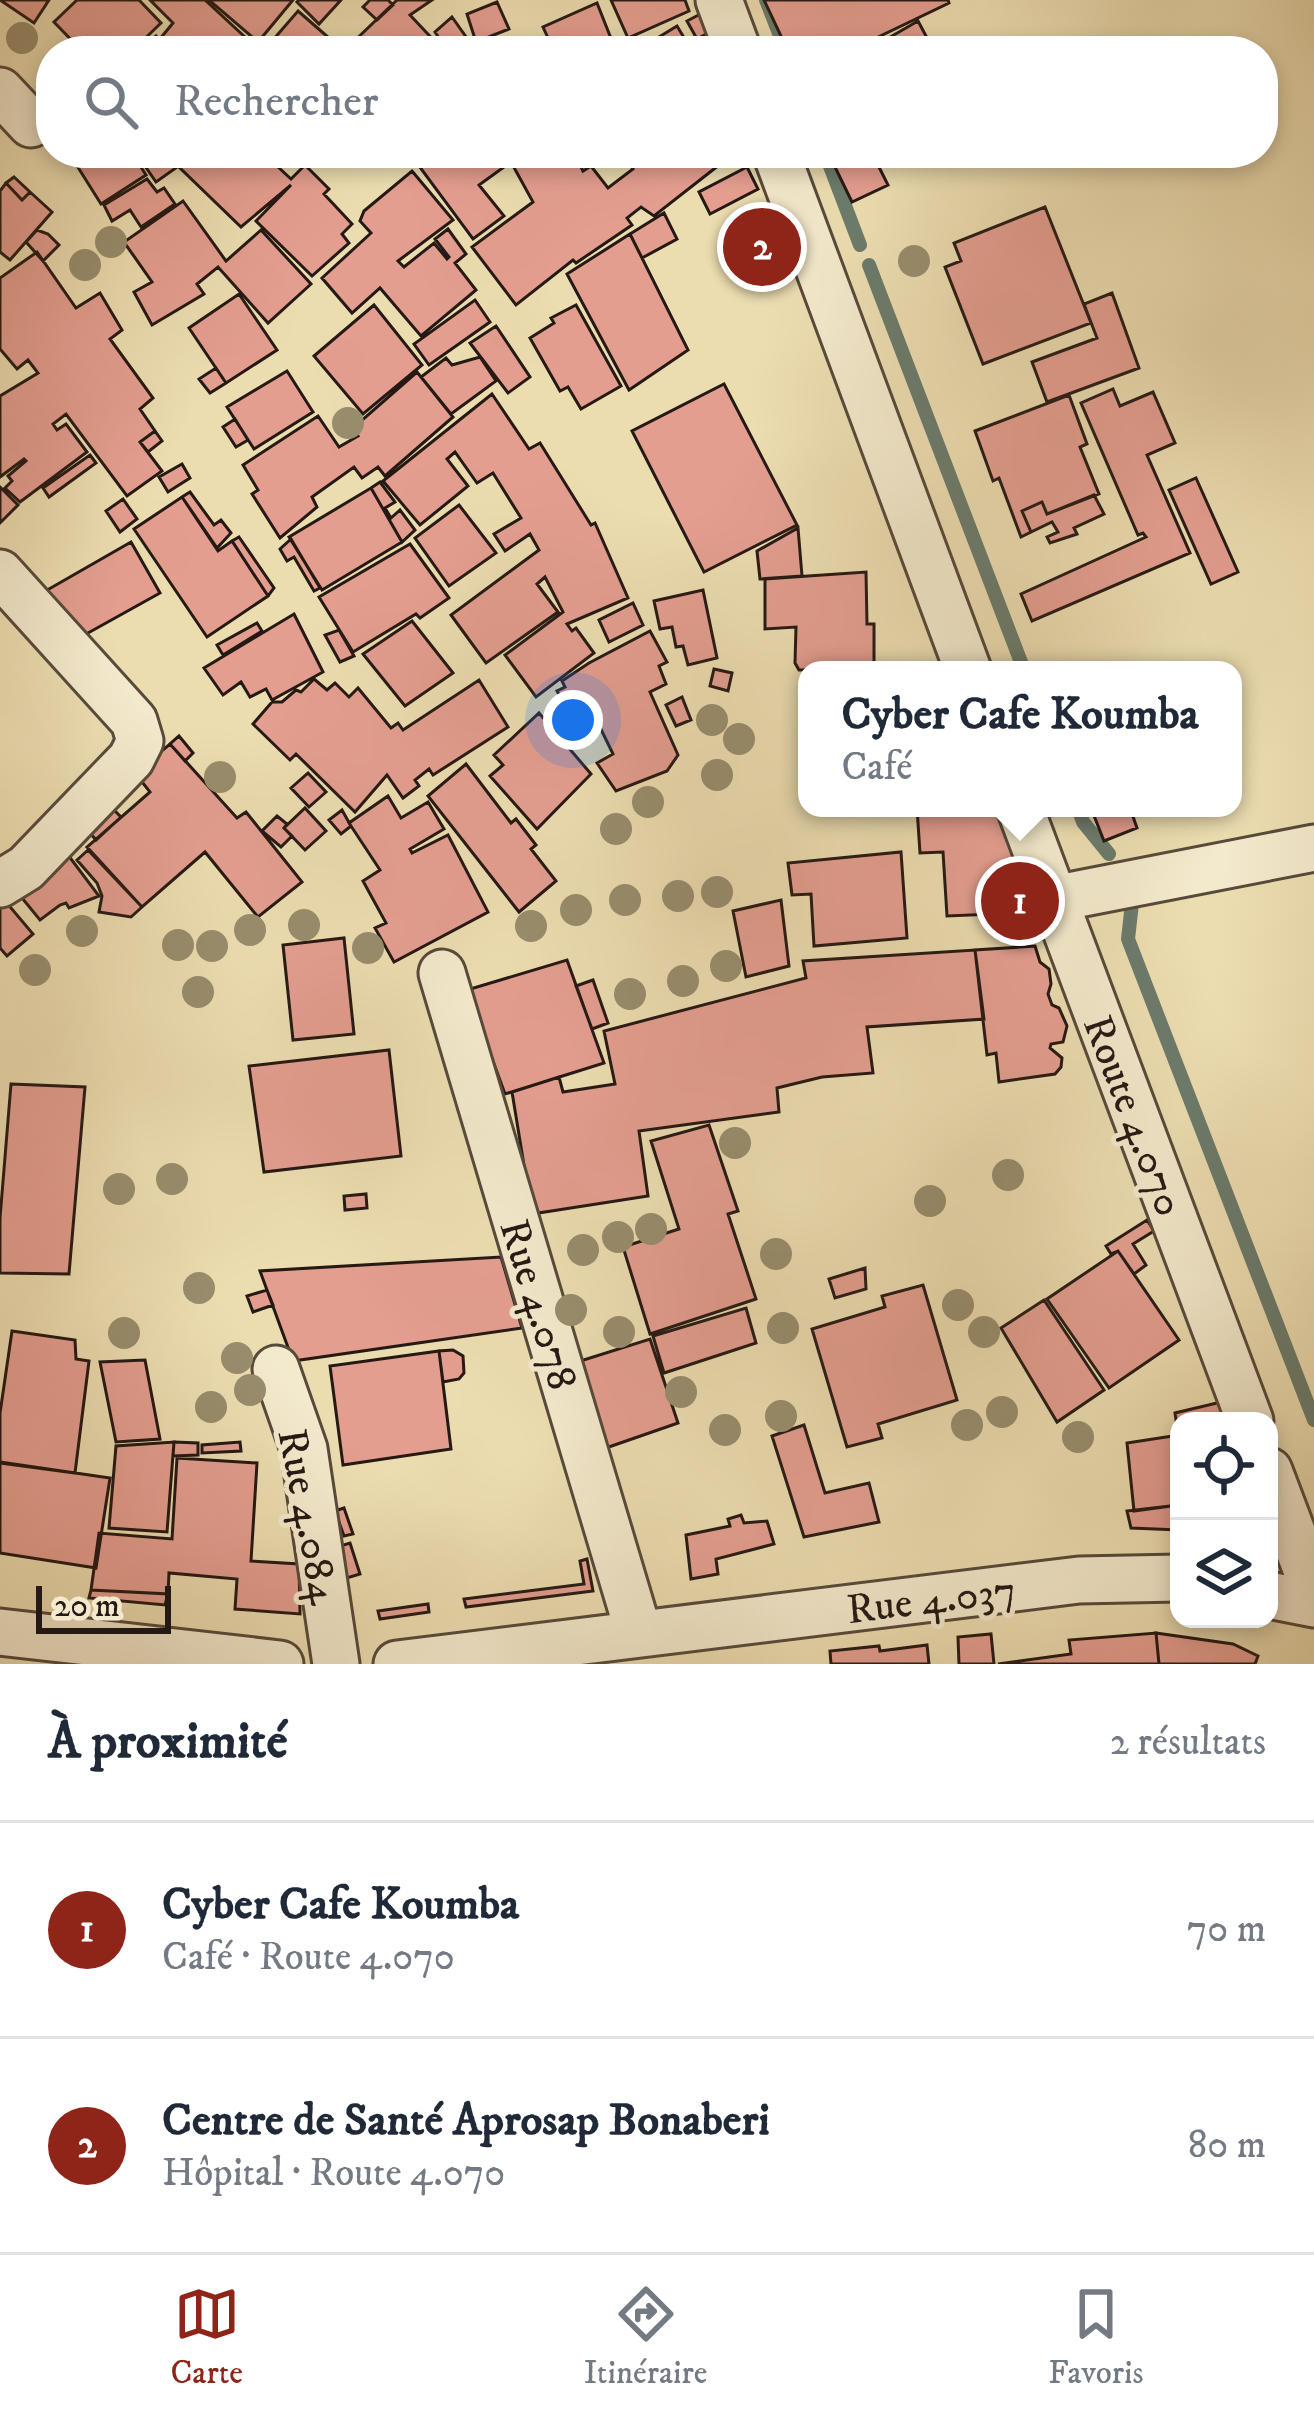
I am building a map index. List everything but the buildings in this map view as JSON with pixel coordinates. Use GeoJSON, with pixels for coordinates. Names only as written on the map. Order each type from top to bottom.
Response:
{"type":"FeatureCollection","features":[{"type":"Feature","properties":{"kind":"street"},"geometry":{"type":"LineString","coordinates":[[719,0],[732,36]]}},
{"type":"Feature","properties":{"kind":"street"},"geometry":{"type":"LineString","coordinates":[[0,91],[31,124]]}},
{"type":"Feature","properties":{"kind":"street"},"geometry":{"type":"LineString","coordinates":[[782,168],[965,661]]}},
{"type":"Feature","properties":{"kind":"street"},"geometry":{"type":"LineString","coordinates":[[0,573],[134,721],[140,741],[131,759],[26,868],[0,884]]}},
{"type":"Feature","properties":{"kind":"street","name":"Route 4.070"},"geometry":{"type":"LineString","coordinates":[[1023,817],[1247,1412]]}},
{"type":"Feature","properties":{"kind":"street"},"geometry":{"type":"LineString","coordinates":[[1053,899],[1314,848]]}},
{"type":"Feature","properties":{"kind":"street","name":"Rue 4.078"},"geometry":{"type":"LineString","coordinates":[[442,973],[639,1634]]}},
{"type":"Feature","properties":{"kind":"street","name":"Rue 4.084"},"geometry":{"type":"LineString","coordinates":[[276,1369],[304,1449],[335,1664]]}},
{"type":"Feature","properties":{"kind":"street"},"geometry":{"type":"LineString","coordinates":[[1278,1495],[1314,1590]]}},
{"type":"Feature","properties":{"kind":"street","name":"Rue 4.037"},"geometry":{"type":"LineString","coordinates":[[397,1664],[1079,1580],[1170,1578]]}},
{"type":"Feature","properties":{"kind":"street"},"geometry":{"type":"LineString","coordinates":[[1278,1597],[1314,1604]]}},
{"type":"Feature","properties":{"kind":"street"},"geometry":{"type":"LineString","coordinates":[[0,1632],[199,1659],[280,1664]]}},
{"type":"Feature","properties":{"kind":"waterway"},"geometry":{"type":"LineString","coordinates":[[766,0],[780,36]]}},
{"type":"Feature","properties":{"kind":"waterway"},"geometry":{"type":"LineString","coordinates":[[831,168],[860,245]]}},
{"type":"Feature","properties":{"kind":"waterway"},"geometry":{"type":"LineString","coordinates":[[869,265],[1021,661]]}},
{"type":"Feature","properties":{"kind":"waterway"},"geometry":{"type":"LineString","coordinates":[[1081,817],[1109,854]]}},
{"type":"Feature","properties":{"kind":"waterway"},"geometry":{"type":"LineString","coordinates":[[1132,903],[1128,939],[1314,1420]]}},
{"type":"Feature","properties":{"kind":"place","name":"Centre de Santé Aprosap Bonaberi"},"geometry":{"type":"Point","coordinates":[762,247]}},
{"type":"Feature","properties":{"kind":"place","name":"Cyber Cafe Koumba"},"geometry":{"type":"Point","coordinates":[1020,901]}}]}
